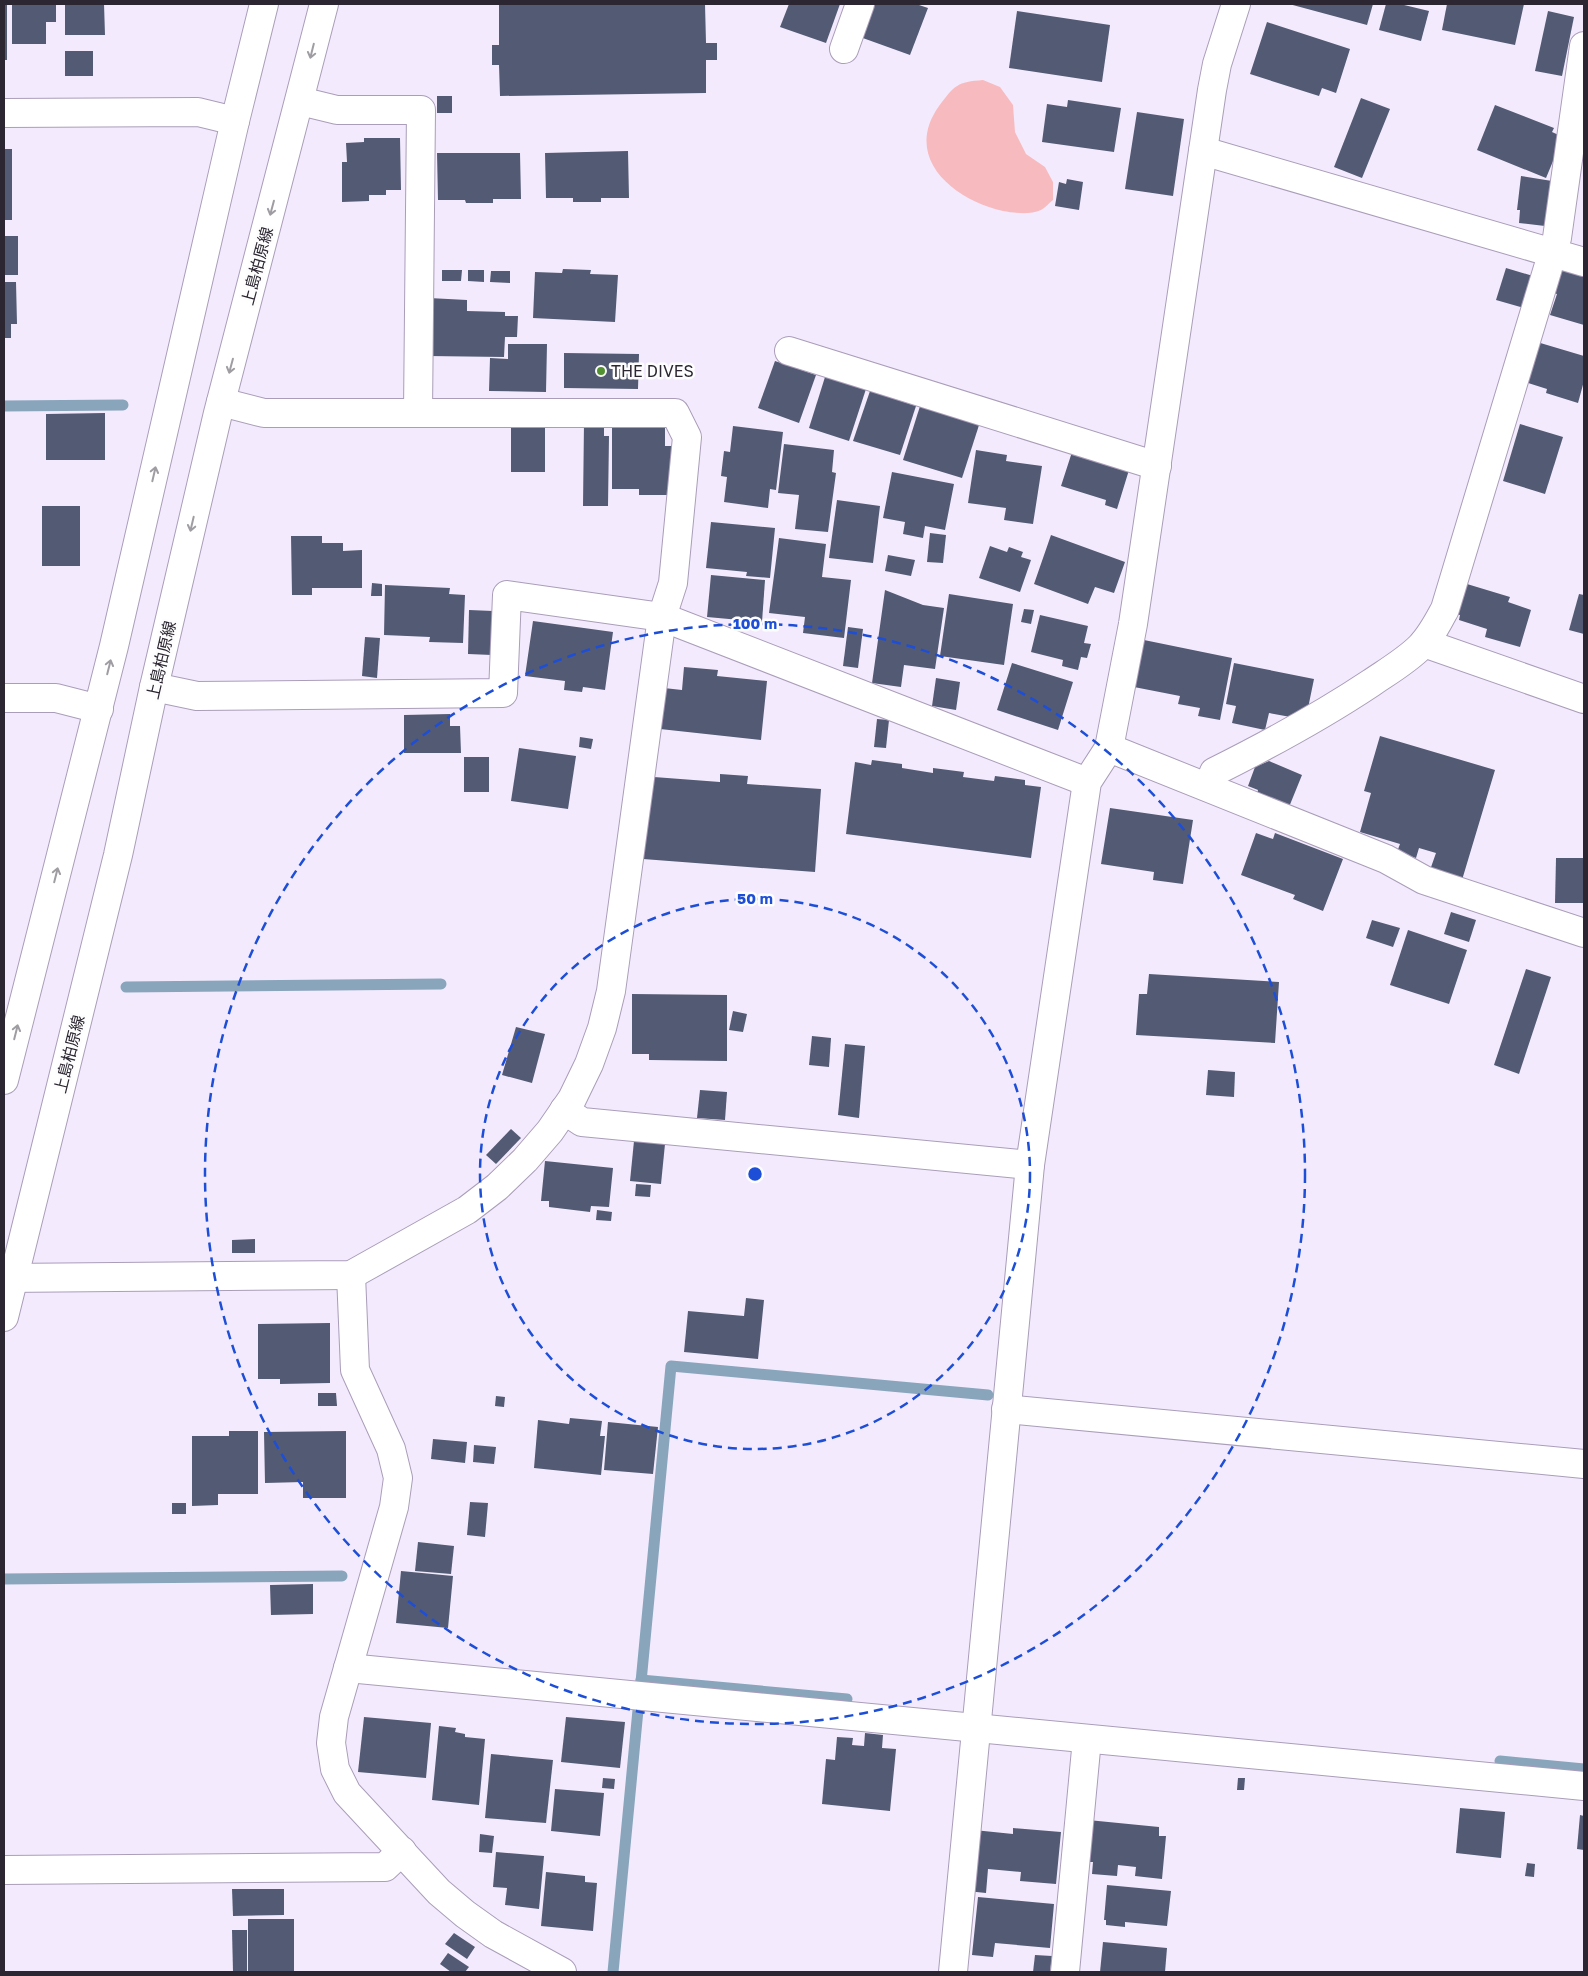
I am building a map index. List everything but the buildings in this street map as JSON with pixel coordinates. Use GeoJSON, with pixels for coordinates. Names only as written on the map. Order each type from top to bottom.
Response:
{"type":"FeatureCollection","features":[{"type":"Feature","properties":{"kind":"street"},"geometry":{"type":"LineString","coordinates":[[4,1080],[98,709],[264,4]]}},
{"type":"Feature","properties":{"kind":"street","name":"上島柏原線"},"geometry":{"type":"LineString","coordinates":[[4,1317],[8,1278],[118,855],[154,687],[221,402],[324,4]]}},
{"type":"Feature","properties":{"kind":"street"},"geometry":{"type":"LineString","coordinates":[[844,49],[860,4]]}},
{"type":"Feature","properties":{"kind":"street"},"geometry":{"type":"LineString","coordinates":[[953,1972],[1030,1165],[1088,782],[1109,748],[1133,624],[1217,64],[1236,4]]}},
{"type":"Feature","properties":{"kind":"street"},"geometry":{"type":"LineString","coordinates":[[1208,787],[1214,772],[1314,720],[1405,660],[1424,643],[1436,628],[1445,608],[1558,238],[1584,46]]}},
{"type":"Feature","properties":{"kind":"street"},"geometry":{"type":"LineString","coordinates":[[300,101],[337,110],[421,110],[418,413]]}},
{"type":"Feature","properties":{"kind":"street"},"geometry":{"type":"LineString","coordinates":[[4,114],[198,112],[235,121]]}},
{"type":"Feature","properties":{"kind":"street"},"geometry":{"type":"LineString","coordinates":[[1203,151],[1584,262]]}},
{"type":"Feature","properties":{"kind":"street"},"geometry":{"type":"LineString","coordinates":[[789,351],[1157,466]]}},
{"type":"Feature","properties":{"kind":"street"},"geometry":{"type":"LineString","coordinates":[[8,1278],[351,1275],[467,1210],[498,1187],[532,1153],[572,1099],[589,1064],[602,1028],[611,991],[662,617],[674,583],[687,437],[675,413],[264,413],[221,402]]}},
{"type":"Feature","properties":{"kind":"street"},"geometry":{"type":"LineString","coordinates":[[154,687],[197,696],[503,693],[506,595],[662,617],[1088,782]]}},
{"type":"Feature","properties":{"kind":"street"},"geometry":{"type":"LineString","coordinates":[[1424,643],[1584,699]]}},
{"type":"Feature","properties":{"kind":"street"},"geometry":{"type":"LineString","coordinates":[[4,698],[56,698],[98,709]]}},
{"type":"Feature","properties":{"kind":"street"},"geometry":{"type":"LineString","coordinates":[[1109,748],[1386,859],[1424,880],[1584,933]]}},
{"type":"Feature","properties":{"kind":"street"},"geometry":{"type":"LineString","coordinates":[[564,1110],[582,1122],[1030,1165]]}},
{"type":"Feature","properties":{"kind":"street"},"geometry":{"type":"LineString","coordinates":[[351,1275],[355,1370],[390,1449],[398,1478],[394,1507],[334,1717],[330,1743],[334,1769],[347,1793],[440,1892],[465,1914],[493,1934],[562,1972]]}},
{"type":"Feature","properties":{"kind":"street"},"geometry":{"type":"LineString","coordinates":[[1006,1410],[1584,1464]]}},
{"type":"Feature","properties":{"kind":"street"},"geometry":{"type":"LineString","coordinates":[[348,1668],[1584,1786]]}},
{"type":"Feature","properties":{"kind":"street"},"geometry":{"type":"LineString","coordinates":[[1065,1972],[1087,1738]]}},
{"type":"Feature","properties":{"kind":"street"},"geometry":{"type":"LineString","coordinates":[[4,1870],[385,1867],[402,1852]]}},
{"type":"Feature","properties":{"kind":"shaded area"},"geometry":{"type":"Polygon","coordinates":[[[983,80],[1000,87],[1013,105],[1015,132],[1026,154],[1045,167],[1053,182],[1053,200],[1041,210],[1032,213],[1003,211],[967,197],[951,187],[939,174],[930,159],[926,143],[929,125],[939,106],[957,86],[967,82],[983,80]]]}},
{"type":"Feature","properties":{"kind":"waterway"},"geometry":{"type":"LineString","coordinates":[[4,406],[123,405]]}},
{"type":"Feature","properties":{"kind":"waterway"},"geometry":{"type":"LineString","coordinates":[[126,987],[441,984]]}},
{"type":"Feature","properties":{"kind":"waterway"},"geometry":{"type":"LineString","coordinates":[[641,1682],[671,1366],[988,1395]]}},
{"type":"Feature","properties":{"kind":"waterway"},"geometry":{"type":"LineString","coordinates":[[4,1579],[342,1576]]}},
{"type":"Feature","properties":{"kind":"waterway"},"geometry":{"type":"LineString","coordinates":[[641,1680],[847,1699]]}},
{"type":"Feature","properties":{"kind":"waterway"},"geometry":{"type":"LineString","coordinates":[[613,1972],[638,1710]]}},
{"type":"Feature","properties":{"kind":"waterway"},"geometry":{"type":"LineString","coordinates":[[1500,1761],[1584,1769]]}},
{"type":"Feature","properties":{"kind":"place","name":"THE DIVES"},"geometry":{"type":"Point","coordinates":[601,371]}}]}
